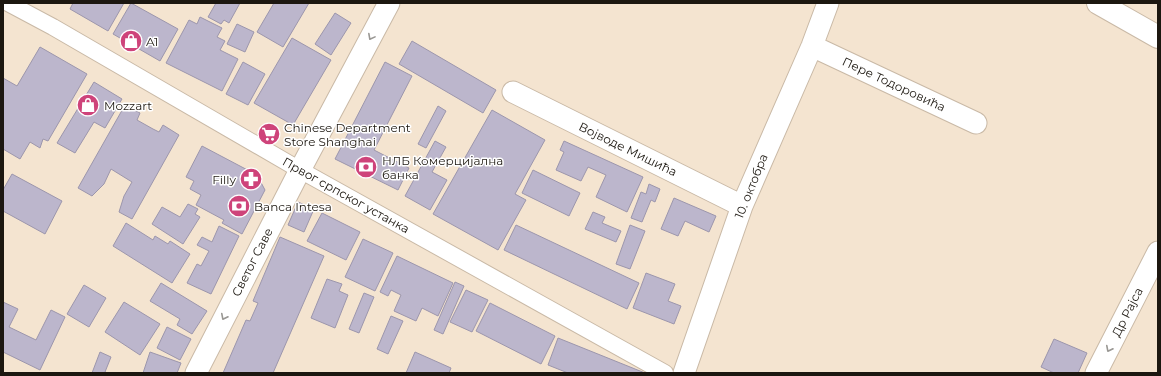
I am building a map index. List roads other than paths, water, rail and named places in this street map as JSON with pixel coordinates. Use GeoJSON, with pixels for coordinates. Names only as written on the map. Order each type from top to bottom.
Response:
{"type":"FeatureCollection","features":[{"type":"Feature","properties":{"kind":"street","name":"Првог српског устанка"},"geometry":{"type":"LineString","coordinates":[[8,3],[53,27],[300,170],[665,373]]}},
{"type":"Feature","properties":{"kind":"street","name":"Светог Саве"},"geometry":{"type":"LineString","coordinates":[[196,373],[300,170],[389,3]]}},
{"type":"Feature","properties":{"kind":"street","name":"10. октобра"},"geometry":{"type":"LineString","coordinates":[[684,373],[742,206],[812,46],[828,3]]}},
{"type":"Feature","properties":{"kind":"street"},"geometry":{"type":"LineString","coordinates":[[1098,3],[1158,37]]}},
{"type":"Feature","properties":{"kind":"street","name":"Пере Тодоровића"},"geometry":{"type":"LineString","coordinates":[[812,46],[976,123]]}},
{"type":"Feature","properties":{"kind":"street","name":"Војводе Мишића"},"geometry":{"type":"LineString","coordinates":[[513,92],[742,206]]}},
{"type":"Feature","properties":{"kind":"street","name":"Др Рајса"},"geometry":{"type":"LineString","coordinates":[[1096,373],[1158,252]]}},
{"type":"Feature","properties":{"kind":"place","name":"A1"},"geometry":{"type":"Point","coordinates":[131,41]}},
{"type":"Feature","properties":{"kind":"place","name":"Mozzart"},"geometry":{"type":"Point","coordinates":[88,105]}},
{"type":"Feature","properties":{"kind":"place","name":"Chinese Department Store Shanghai"},"geometry":{"type":"Point","coordinates":[269,134]}},
{"type":"Feature","properties":{"kind":"place","name":"НЛБ Комерцијална банка"},"geometry":{"type":"Point","coordinates":[366,167]}},
{"type":"Feature","properties":{"kind":"place","name":"Filly"},"geometry":{"type":"Point","coordinates":[251,179]}},
{"type":"Feature","properties":{"kind":"place","name":"Banca Intesa"},"geometry":{"type":"Point","coordinates":[239,206]}}]}
